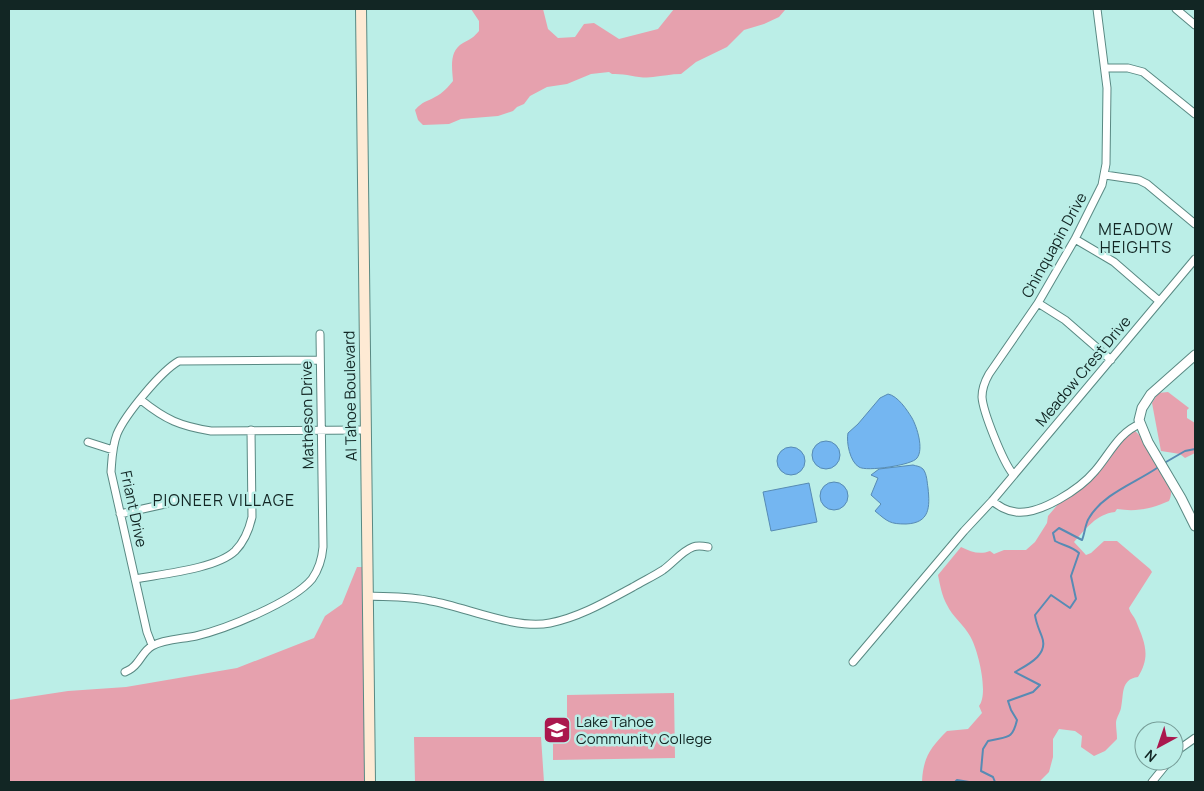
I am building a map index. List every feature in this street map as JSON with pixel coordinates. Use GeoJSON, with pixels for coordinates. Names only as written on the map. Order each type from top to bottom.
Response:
{"type":"FeatureCollection","features":[{"type":"Feature","properties":{"kind":"main road","name":"Al Tahoe Boulevard"},"geometry":{"type":"LineString","coordinates":[[361,9],[370,782]]}},
{"type":"Feature","properties":{"kind":"street","name":"Chinquapin Drive"},"geometry":{"type":"LineString","coordinates":[[1013,474],[1001,454],[983,405],[982,395],[989,374],[1038,303],[1075,239],[1097,197],[1104,175],[1108,108],[1106,68],[1097,9]]}},
{"type":"Feature","properties":{"kind":"street"},"geometry":{"type":"LineString","coordinates":[[1176,9],[1195,25]]}},
{"type":"Feature","properties":{"kind":"street"},"geometry":{"type":"LineString","coordinates":[[1106,68],[1128,68],[1143,72],[1195,114]]}},
{"type":"Feature","properties":{"kind":"street"},"geometry":{"type":"LineString","coordinates":[[1104,175],[1139,180],[1147,184],[1195,224]]}},
{"type":"Feature","properties":{"kind":"street"},"geometry":{"type":"LineString","coordinates":[[1075,239],[1114,262],[1159,301]]}},
{"type":"Feature","properties":{"kind":"street","name":"Meadow Crest Drive"},"geometry":{"type":"LineString","coordinates":[[853,662],[964,531],[992,501],[1195,260]]}},
{"type":"Feature","properties":{"kind":"street"},"geometry":{"type":"LineString","coordinates":[[1038,303],[1065,320],[1110,360]]}},
{"type":"Feature","properties":{"kind":"street","name":"Matheson Drive"},"geometry":{"type":"LineString","coordinates":[[152,645],[198,636],[237,622],[278,602],[311,580],[322,560],[320,334]]}},
{"type":"Feature","properties":{"kind":"street"},"geometry":{"type":"LineString","coordinates":[[1195,354],[1157,388],[1146,400],[1140,414],[1140,424],[1195,526]]}},
{"type":"Feature","properties":{"kind":"street","name":"Friant Drive"},"geometry":{"type":"LineString","coordinates":[[152,645],[147,632],[111,472],[113,450],[123,422],[166,370],[179,362],[320,360]]}},
{"type":"Feature","properties":{"kind":"street"},"geometry":{"type":"LineString","coordinates":[[141,400],[164,417],[178,424],[211,431],[366,430]]}},
{"type":"Feature","properties":{"kind":"street"},"geometry":{"type":"LineString","coordinates":[[992,501],[1002,508],[1014,512],[1028,512],[1042,507],[1072,490],[1088,478],[1122,435],[1132,427],[1140,424]]}},
{"type":"Feature","properties":{"kind":"street"},"geometry":{"type":"LineString","coordinates":[[135,579],[209,565],[224,559],[234,552],[243,541],[249,530],[252,517],[251,430]]}},
{"type":"Feature","properties":{"kind":"street"},"geometry":{"type":"LineString","coordinates":[[88,442],[113,450]]}},
{"type":"Feature","properties":{"kind":"street"},"geometry":{"type":"LineString","coordinates":[[120,514],[164,504],[177,499]]}},
{"type":"Feature","properties":{"kind":"street"},"geometry":{"type":"LineString","coordinates":[[367,596],[397,596],[429,600],[458,606],[478,615],[520,622],[549,624],[605,603],[662,570],[688,549],[696,546],[708,547]]}},
{"type":"Feature","properties":{"kind":"street"},"geometry":{"type":"LineString","coordinates":[[125,672],[136,665],[142,655],[152,645]]}},
{"type":"Feature","properties":{"kind":"street"},"geometry":{"type":"LineString","coordinates":[[1184,746],[1195,738]]}},
{"type":"Feature","properties":{"kind":"street"},"geometry":{"type":"LineString","coordinates":[[1152,782],[1161,771]]}},
{"type":"Feature","properties":{"kind":"shaded area"},"geometry":{"type":"Polygon","coordinates":[[[471,9],[543,9],[548,29],[558,38],[575,37],[584,24],[594,23],[619,39],[658,29],[674,9],[785,10],[779,17],[744,30],[727,47],[696,62],[681,74],[638,77],[609,72],[591,74],[567,84],[547,87],[530,96],[524,104],[513,111],[498,116],[461,119],[449,124],[423,125],[418,120],[415,110],[422,103],[440,94],[453,81],[452,60],[455,50],[479,31],[479,21],[471,9]]]}},
{"type":"Feature","properties":{"kind":"shaded area"},"geometry":{"type":"Polygon","coordinates":[[[1168,392],[1189,408],[1187,410],[1187,418],[1195,423],[1195,453],[1185,458],[1180,454],[1161,451],[1152,403],[1158,393],[1168,392]]]}},
{"type":"Feature","properties":{"kind":"shaded area"},"geometry":{"type":"Polygon","coordinates":[[[1134,430],[1145,443],[1171,488],[1169,501],[1143,509],[1117,509],[1115,512],[1108,513],[1097,519],[1074,542],[1086,555],[1104,541],[1117,541],[1152,572],[1129,608],[1142,636],[1145,656],[1138,677],[1128,681],[1124,689],[1121,708],[1116,721],[1117,739],[1105,751],[1094,756],[1081,747],[1082,736],[1075,731],[1059,729],[1053,739],[1053,757],[1049,772],[1039,782],[922,782],[928,754],[936,743],[947,731],[968,729],[982,713],[979,706],[982,700],[983,682],[976,651],[967,632],[947,605],[942,594],[938,575],[961,547],[983,553],[990,551],[994,554],[1004,550],[1026,550],[1035,542],[1047,523],[1048,516],[1065,496],[1084,484],[1113,441],[1134,430]]]}},
{"type":"Feature","properties":{"kind":"shaded area"},"geometry":{"type":"Polygon","coordinates":[[[357,567],[362,567],[365,782],[9,782],[9,700],[68,691],[126,687],[237,668],[314,638],[325,616],[342,604],[357,567]]]}},
{"type":"Feature","properties":{"kind":"shaded area"},"geometry":{"type":"Polygon","coordinates":[[[674,693],[675,758],[553,760],[553,732],[567,731],[567,695],[674,693]]]}},
{"type":"Feature","properties":{"kind":"shaded area"},"geometry":{"type":"Polygon","coordinates":[[[414,737],[541,737],[544,782],[415,782],[414,737]]]}},
{"type":"Feature","properties":{"kind":"water"},"geometry":{"type":"Polygon","coordinates":[[[888,394],[899,400],[912,418],[919,438],[919,454],[914,461],[899,465],[870,469],[859,467],[853,461],[849,452],[848,433],[880,398],[888,394]]]}},
{"type":"Feature","properties":{"kind":"water"},"geometry":{"type":"Polygon","coordinates":[[[826,441],[836,445],[840,455],[836,465],[826,469],[816,465],[812,455],[816,445],[826,441]]]}},
{"type":"Feature","properties":{"kind":"water"},"geometry":{"type":"Polygon","coordinates":[[[791,447],[801,451],[805,461],[801,471],[791,475],[781,471],[777,461],[781,451],[791,447]]]}},
{"type":"Feature","properties":{"kind":"water"},"geometry":{"type":"Polygon","coordinates":[[[913,465],[922,468],[926,476],[929,502],[927,513],[920,521],[914,523],[901,524],[889,522],[875,511],[881,504],[871,495],[878,478],[871,475],[879,469],[913,465]]]}},
{"type":"Feature","properties":{"kind":"water"},"geometry":{"type":"Polygon","coordinates":[[[834,482],[844,486],[848,496],[844,506],[834,510],[824,506],[820,496],[824,486],[834,482]]]}},
{"type":"Feature","properties":{"kind":"water"},"geometry":{"type":"Polygon","coordinates":[[[809,483],[817,522],[771,531],[763,492],[809,483]]]}},
{"type":"Feature","properties":{"kind":"waterway"},"geometry":{"type":"LineString","coordinates":[[1166,462],[1185,451],[1195,449]]}},
{"type":"Feature","properties":{"kind":"waterway"},"geometry":{"type":"LineString","coordinates":[[995,782],[993,777],[981,771],[983,749],[988,741],[1011,735],[1017,720],[1008,701],[1033,692],[1040,685],[1015,672],[1036,659],[1042,649],[1042,637],[1035,615],[1051,595],[1070,608],[1076,599],[1071,576],[1079,553],[1055,541],[1053,533],[1059,528],[1082,540],[1088,520],[1102,502],[1157,468]]}},
{"type":"Feature","properties":{"kind":"waterway"},"geometry":{"type":"LineString","coordinates":[[955,782],[957,780],[969,782]]}},
{"type":"Feature","properties":{"kind":"place","name":"Lake Tahoe Community College"},"geometry":{"type":"Point","coordinates":[557,730]}},
{"type":"Feature","properties":{"kind":"district","name":"MEADOW HEIGHTS"},"geometry":{"type":"Point","coordinates":[1136,238]}},
{"type":"Feature","properties":{"kind":"district","name":"PIONEER VILLAGE"},"geometry":{"type":"Point","coordinates":[224,500]}}]}
